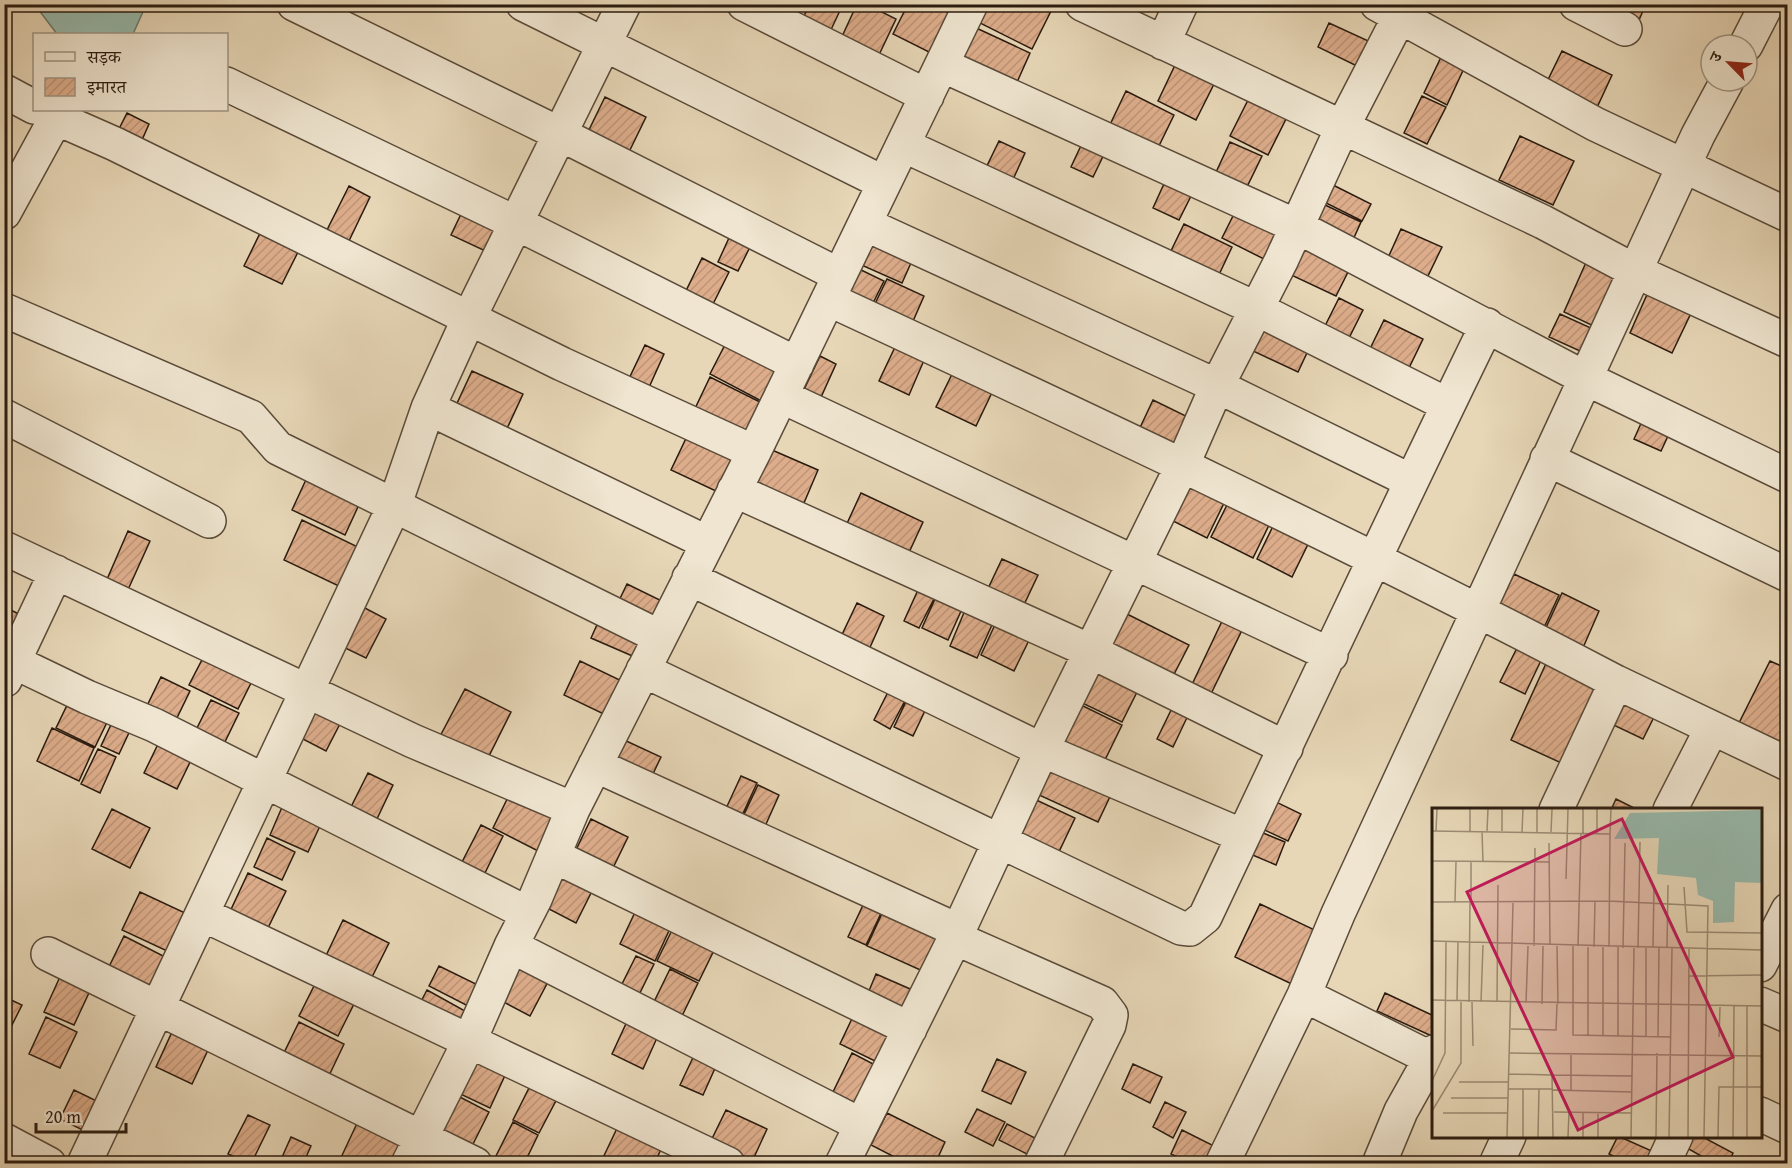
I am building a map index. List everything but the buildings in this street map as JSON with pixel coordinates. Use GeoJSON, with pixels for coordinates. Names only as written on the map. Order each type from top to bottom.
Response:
{"type":"FeatureCollection","features":[{"type":"Feature","properties":{"kind":"street"},"geometry":{"type":"LineString","coordinates":[[294,4],[560,134],[834,287],[1478,610],[1616,682],[1788,764]]}},
{"type":"Feature","properties":{"kind":"street"},"geometry":{"type":"LineString","coordinates":[[523,4],[884,183]]}},
{"type":"Feature","properties":{"kind":"street"},"geometry":{"type":"LineString","coordinates":[[84,1164],[395,504],[428,408],[469,318],[624,4]]}},
{"type":"Feature","properties":{"kind":"street"},"geometry":{"type":"LineString","coordinates":[[744,4],[927,96]]}},
{"type":"Feature","properties":{"kind":"street"},"geometry":{"type":"LineString","coordinates":[[416,1150],[469,1042],[554,856],[573,808],[754,452],[970,4]]}},
{"type":"Feature","properties":{"kind":"street"},"geometry":{"type":"LineString","coordinates":[[1082,4],[1543,222],[1635,271],[1788,341]]}},
{"type":"Feature","properties":{"kind":"street"},"geometry":{"type":"LineString","coordinates":[[1163,43],[1181,4]]}},
{"type":"Feature","properties":{"kind":"street"},"geometry":{"type":"LineString","coordinates":[[1576,4],[1625,29]]}},
{"type":"Feature","properties":{"kind":"street"},"geometry":{"type":"LineString","coordinates":[[1752,33],[1767,4]]}},
{"type":"Feature","properties":{"kind":"street"},"geometry":{"type":"LineString","coordinates":[[842,1164],[957,935],[1002,842],[1042,750],[1184,464],[1217,386],[1257,309],[1342,128],[1395,8],[1595,124],[1788,215]]}},
{"type":"Feature","properties":{"kind":"street"},"geometry":{"type":"LineString","coordinates":[[942,65],[1296,226],[1585,378],[1788,476]]}},
{"type":"Feature","properties":{"kind":"street"},"geometry":{"type":"LineString","coordinates":[[228,85],[516,223],[797,364]]}},
{"type":"Feature","properties":{"kind":"street"},"geometry":{"type":"LineString","coordinates":[[4,91],[33,106]]}},
{"type":"Feature","properties":{"kind":"street"},"geometry":{"type":"LineString","coordinates":[[1222,1164],[1304,995],[1338,914],[1547,459],[1684,165],[1721,93]]}},
{"type":"Feature","properties":{"kind":"street"},"geometry":{"type":"LineString","coordinates":[[7,200],[44,111],[469,318],[754,452]]}},
{"type":"Feature","properties":{"kind":"street"},"geometry":{"type":"LineString","coordinates":[[903,145],[1257,309],[1448,405]]}},
{"type":"Feature","properties":{"kind":"street"},"geometry":{"type":"LineString","coordinates":[[864,224],[1217,386],[1411,481]]}},
{"type":"Feature","properties":{"kind":"street"},"geometry":{"type":"LineString","coordinates":[[4,310],[251,417],[278,448],[395,504],[660,638]]}},
{"type":"Feature","properties":{"kind":"street"},"geometry":{"type":"LineString","coordinates":[[643,670],[1181,928],[1190,929],[1205,917],[1331,655],[1373,559],[1487,325]]}},
{"type":"Feature","properties":{"kind":"street"},"geometry":{"type":"LineString","coordinates":[[781,396],[1331,655]]}},
{"type":"Feature","properties":{"kind":"street"},"geometry":{"type":"LineString","coordinates":[[428,408],[708,543]]}},
{"type":"Feature","properties":{"kind":"street"},"geometry":{"type":"LineString","coordinates":[[4,416],[209,521]]}},
{"type":"Feature","properties":{"kind":"street"},"geometry":{"type":"LineString","coordinates":[[1547,459],[1788,575]]}},
{"type":"Feature","properties":{"kind":"street"},"geometry":{"type":"LineString","coordinates":[[734,490],[1090,651],[1286,748]]}},
{"type":"Feature","properties":{"kind":"street"},"geometry":{"type":"LineString","coordinates":[[4,548],[308,689],[413,741],[573,808]]}},
{"type":"Feature","properties":{"kind":"street"},"geometry":{"type":"LineString","coordinates":[[56,572],[8,667],[154,725],[527,913]]}},
{"type":"Feature","properties":{"kind":"street"},"geometry":{"type":"LineString","coordinates":[[689,578],[1042,750],[1243,836]]}},
{"type":"Feature","properties":{"kind":"street"},"geometry":{"type":"LineString","coordinates":[[1557,808],[1616,682]]}},
{"type":"Feature","properties":{"kind":"street"},"geometry":{"type":"LineString","coordinates":[[1671,808],[1712,728]]}},
{"type":"Feature","properties":{"kind":"street"},"geometry":{"type":"LineString","coordinates":[[595,765],[1102,1003],[1110,1015],[1109,1025],[1041,1164]]}},
{"type":"Feature","properties":{"kind":"street"},"geometry":{"type":"LineString","coordinates":[[554,856],[910,1029]]}},
{"type":"Feature","properties":{"kind":"street"},"geometry":{"type":"LineString","coordinates":[[1762,963],[1788,910]]}},
{"type":"Feature","properties":{"kind":"street"},"geometry":{"type":"LineString","coordinates":[[202,914],[728,1164]]}},
{"type":"Feature","properties":{"kind":"street"},"geometry":{"type":"LineString","coordinates":[[511,946],[861,1125]]}},
{"type":"Feature","properties":{"kind":"street"},"geometry":{"type":"LineString","coordinates":[[48,954],[158,1007],[416,1150],[475,1164]]}},
{"type":"Feature","properties":{"kind":"street"},"geometry":{"type":"LineString","coordinates":[[1304,995],[1432,1057],[1401,1111],[1379,1164]]}},
{"type":"Feature","properties":{"kind":"street"},"geometry":{"type":"LineString","coordinates":[[1762,1004],[1788,1016]]}},
{"type":"Feature","properties":{"kind":"street"},"geometry":{"type":"LineString","coordinates":[[1762,1114],[1788,1127]]}},
{"type":"Feature","properties":{"kind":"street"},"geometry":{"type":"LineString","coordinates":[[1496,1164],[1509,1138]]}},
{"type":"Feature","properties":{"kind":"street"},"geometry":{"type":"LineString","coordinates":[[1663,1164],[1676,1138]]}},
{"type":"Feature","properties":{"kind":"street"},"geometry":{"type":"LineString","coordinates":[[4,1140],[49,1164]]}},
{"type":"Feature","properties":{"kind":"shaded area"},"geometry":{"type":"Polygon","coordinates":[[[35,5],[146,5],[133,33],[56,33],[35,5]]]}}]}
